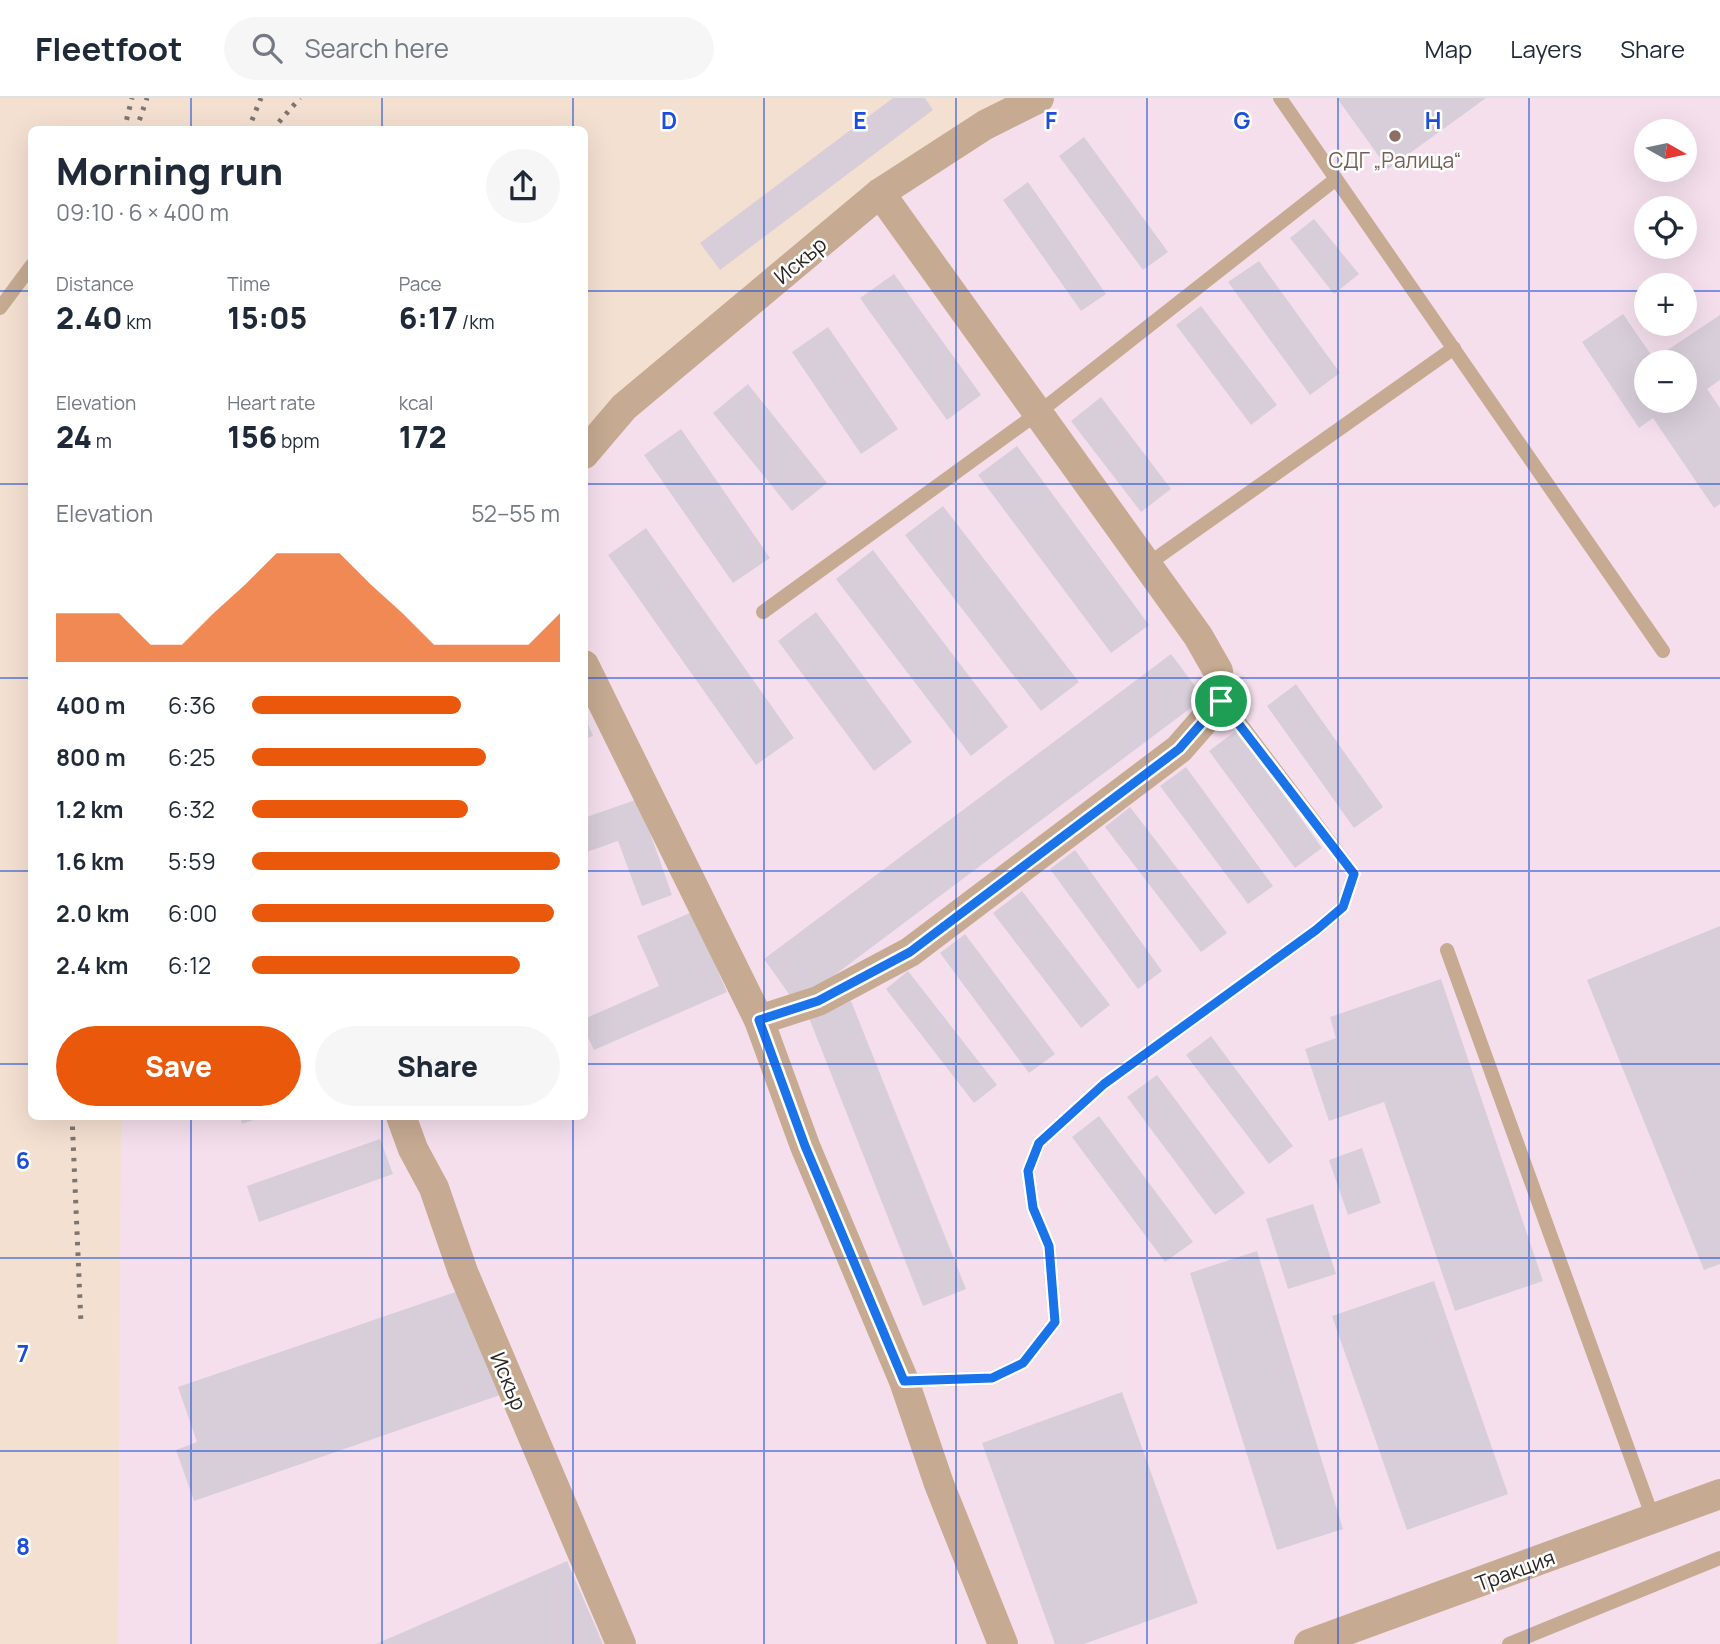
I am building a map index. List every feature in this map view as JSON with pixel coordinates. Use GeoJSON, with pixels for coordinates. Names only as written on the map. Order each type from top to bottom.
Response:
{"type":"FeatureCollection","features":[{"type":"Feature","properties":{"kind":"street","name":"Искър"},"geometry":{"type":"LineString","coordinates":[[588,449],[624,407],[880,193],[985,125],[1040,98]]}},
{"type":"Feature","properties":{"kind":"street"},"geometry":{"type":"LineString","coordinates":[[759,1020],[818,1001],[910,952],[1179,749],[1221,701],[1218,671],[1198,636],[880,193]]}},
{"type":"Feature","properties":{"kind":"street"},"geometry":{"type":"LineString","coordinates":[[588,673],[759,1020],[805,1146],[904,1381],[939,1484],[1003,1644]]}},
{"type":"Feature","properties":{"kind":"street","name":"Искър"},"geometry":{"type":"LineString","coordinates":[[402,1120],[413,1149],[434,1188],[463,1272],[621,1644]]}},
{"type":"Feature","properties":{"kind":"street","name":"Тракция"},"geometry":{"type":"LineString","coordinates":[[1309,1644],[1720,1494]]}},
{"type":"Feature","properties":{"kind":"lane"},"geometry":{"type":"LineString","coordinates":[[1280,98],[1663,651]]}},
{"type":"Feature","properties":{"kind":"lane"},"geometry":{"type":"LineString","coordinates":[[763,612],[1038,413],[1336,178]]}},
{"type":"Feature","properties":{"kind":"lane"},"geometry":{"type":"LineString","coordinates":[[0,308],[28,270]]}},
{"type":"Feature","properties":{"kind":"lane"},"geometry":{"type":"LineString","coordinates":[[1148,564],[1454,348]]}},
{"type":"Feature","properties":{"kind":"lane"},"geometry":{"type":"LineString","coordinates":[[904,1381],[992,1378],[1023,1363],[1055,1322],[1049,1246],[1033,1208],[1028,1171],[1039,1143],[1104,1084],[1316,930],[1343,907],[1354,874],[1221,701]]}},
{"type":"Feature","properties":{"kind":"lane"},"geometry":{"type":"LineString","coordinates":[[1447,950],[1654,1518]]}},
{"type":"Feature","properties":{"kind":"lane"},"geometry":{"type":"LineString","coordinates":[[1509,1644],[1720,1558]]}},
{"type":"Feature","properties":{"kind":"shaded area"},"geometry":{"type":"Polygon","coordinates":[[[0,98],[1720,98],[1720,1644],[0,1644],[0,98]]]}},
{"type":"Feature","properties":{"kind":"shaded area"},"geometry":{"type":"Polygon","coordinates":[[[0,98],[1039,98],[985,125],[588,452],[588,126],[28,126],[28,1120],[121,1120],[118,1644],[0,1644],[0,98]]]}},
{"type":"Feature","properties":{"kind":"building"},"geometry":{"type":"Polygon","coordinates":[[[893,98],[925,98],[933,110],[720,270],[700,243],[893,98]]]}},
{"type":"Feature","properties":{"kind":"building","name":"СДГ „Ралица“"},"geometry":{"type":"Polygon","coordinates":[[[1337,98],[1486,98],[1388,169],[1337,98]]]}},
{"type":"Feature","properties":{"kind":"building"},"geometry":{"type":"Polygon","coordinates":[[[1084,137],[1168,252],[1143,270],[1059,156],[1084,137]]]}},
{"type":"Feature","properties":{"kind":"building"},"geometry":{"type":"Polygon","coordinates":[[[1028,182],[1106,294],[1081,311],[1003,200],[1028,182]]]}},
{"type":"Feature","properties":{"kind":"building"},"geometry":{"type":"Polygon","coordinates":[[[1314,219],[1359,274],[1334,294],[1290,238],[1314,219]]]}},
{"type":"Feature","properties":{"kind":"building"},"geometry":{"type":"Polygon","coordinates":[[[1259,261],[1340,373],[1310,395],[1228,282],[1259,261]]]}},
{"type":"Feature","properties":{"kind":"building"},"geometry":{"type":"Polygon","coordinates":[[[894,274],[981,395],[947,420],[860,298],[894,274]]]}},
{"type":"Feature","properties":{"kind":"building"},"geometry":{"type":"Polygon","coordinates":[[[1201,306],[1277,405],[1251,425],[1176,325],[1201,306]]]}},
{"type":"Feature","properties":{"kind":"building"},"geometry":{"type":"Polygon","coordinates":[[[1623,314],[1634,330],[1634,336],[1638,336],[1648,350],[1634,350],[1634,413],[1697,413],[1697,350],[1668,350],[1688,336],[1697,336],[1697,330],[1720,315],[1720,380],[1707,389],[1720,408],[1720,504],[1714,508],[1653,418],[1639,428],[1582,342],[1623,314]]]}},
{"type":"Feature","properties":{"kind":"building"},"geometry":{"type":"Polygon","coordinates":[[[828,327],[898,429],[861,454],[792,352],[828,327]]]}},
{"type":"Feature","properties":{"kind":"building"},"geometry":{"type":"Polygon","coordinates":[[[748,384],[827,483],[792,511],[713,413],[748,384]]]}},
{"type":"Feature","properties":{"kind":"building"},"geometry":{"type":"Polygon","coordinates":[[[1101,397],[1171,489],[1141,512],[1071,421],[1101,397]]]}},
{"type":"Feature","properties":{"kind":"building"},"geometry":{"type":"Polygon","coordinates":[[[681,429],[770,558],[733,583],[644,455],[681,429]]]}},
{"type":"Feature","properties":{"kind":"building"},"geometry":{"type":"Polygon","coordinates":[[[1017,446],[1149,625],[1111,653],[978,475],[1017,446]]]}},
{"type":"Feature","properties":{"kind":"building"},"geometry":{"type":"Polygon","coordinates":[[[943,506],[1079,682],[1041,711],[905,535],[943,506]]]}},
{"type":"Feature","properties":{"kind":"building"},"geometry":{"type":"Polygon","coordinates":[[[646,528],[794,738],[756,765],[608,555],[646,528]]]}},
{"type":"Feature","properties":{"kind":"building"},"geometry":{"type":"Polygon","coordinates":[[[873,550],[1008,727],[971,756],[836,579],[873,550]]]}},
{"type":"Feature","properties":{"kind":"building"},"geometry":{"type":"Polygon","coordinates":[[[816,612],[912,742],[874,771],[778,641],[816,612]]]}},
{"type":"Feature","properties":{"kind":"building"},"geometry":{"type":"Polygon","coordinates":[[[1171,654],[1204,698],[796,1004],[764,959],[1171,654]]]}},
{"type":"Feature","properties":{"kind":"building"},"geometry":{"type":"Polygon","coordinates":[[[1296,684],[1383,807],[1354,828],[1267,706],[1296,684]]]}},
{"type":"Feature","properties":{"kind":"building"},"geometry":{"type":"Polygon","coordinates":[[[588,724],[593,736],[588,738],[588,724]]]}},
{"type":"Feature","properties":{"kind":"building"},"geometry":{"type":"Polygon","coordinates":[[[1237,730],[1322,848],[1295,868],[1209,751],[1237,730]]]}},
{"type":"Feature","properties":{"kind":"building"},"geometry":{"type":"Polygon","coordinates":[[[1186,767],[1273,886],[1248,904],[1160,786],[1186,767]]]}},
{"type":"Feature","properties":{"kind":"building"},"geometry":{"type":"Polygon","coordinates":[[[638,799],[672,895],[642,906],[618,841],[588,852],[588,817],[638,799]]]}},
{"type":"Feature","properties":{"kind":"building"},"geometry":{"type":"Polygon","coordinates":[[[1130,807],[1227,933],[1201,952],[1105,827],[1130,807]]]}},
{"type":"Feature","properties":{"kind":"building"},"geometry":{"type":"Polygon","coordinates":[[[1075,850],[1162,971],[1138,989],[1050,869],[1075,850]]]}},
{"type":"Feature","properties":{"kind":"building"},"geometry":{"type":"Polygon","coordinates":[[[1022,891],[1110,1005],[1081,1028],[993,913],[1022,891]]]}},
{"type":"Feature","properties":{"kind":"building"},"geometry":{"type":"Polygon","coordinates":[[[692,912],[727,992],[594,1050],[588,1037],[588,1017],[659,986],[637,936],[692,912]]]}},
{"type":"Feature","properties":{"kind":"building"},"geometry":{"type":"Polygon","coordinates":[[[1720,926],[1720,1264],[1704,1270],[1587,980],[1720,926]]]}},
{"type":"Feature","properties":{"kind":"building"},"geometry":{"type":"Polygon","coordinates":[[[965,934],[1055,1054],[1029,1073],[940,953],[965,934]]]}},
{"type":"Feature","properties":{"kind":"building"},"geometry":{"type":"Polygon","coordinates":[[[908,971],[997,1085],[974,1103],[886,989],[908,971]]]}},
{"type":"Feature","properties":{"kind":"building"},"geometry":{"type":"Polygon","coordinates":[[[1441,979],[1543,1281],[1455,1311],[1384,1102],[1329,1121],[1305,1049],[1336,1038],[1330,1017],[1441,979]]]}},
{"type":"Feature","properties":{"kind":"building"},"geometry":{"type":"Polygon","coordinates":[[[851,1001],[966,1289],[923,1306],[809,1018],[851,1001]]]}},
{"type":"Feature","properties":{"kind":"building"},"geometry":{"type":"Polygon","coordinates":[[[1211,1036],[1293,1146],[1269,1164],[1186,1055],[1211,1036]]]}},
{"type":"Feature","properties":{"kind":"building"},"geometry":{"type":"Polygon","coordinates":[[[1157,1075],[1245,1193],[1215,1215],[1127,1097],[1157,1075]]]}},
{"type":"Feature","properties":{"kind":"building"},"geometry":{"type":"Polygon","coordinates":[[[1099,1116],[1193,1242],[1165,1262],[1072,1137],[1099,1116]]]}},
{"type":"Feature","properties":{"kind":"building"},"geometry":{"type":"Polygon","coordinates":[[[380,1139],[393,1174],[259,1222],[247,1186],[380,1139]]]}},
{"type":"Feature","properties":{"kind":"building"},"geometry":{"type":"Polygon","coordinates":[[[1362,1148],[1381,1203],[1348,1215],[1329,1160],[1362,1148]]]}},
{"type":"Feature","properties":{"kind":"building"},"geometry":{"type":"Polygon","coordinates":[[[1313,1204],[1336,1274],[1288,1289],[1266,1219],[1313,1204]]]}},
{"type":"Feature","properties":{"kind":"building"},"geometry":{"type":"Polygon","coordinates":[[[1257,1251],[1343,1529],[1277,1550],[1190,1273],[1257,1251]]]}},
{"type":"Feature","properties":{"kind":"building"},"geometry":{"type":"Polygon","coordinates":[[[1434,1281],[1508,1494],[1407,1530],[1332,1316],[1434,1281]]]}},
{"type":"Feature","properties":{"kind":"building"},"geometry":{"type":"Polygon","coordinates":[[[467,1288],[503,1394],[194,1501],[176,1450],[197,1442],[178,1387],[467,1288]]]}},
{"type":"Feature","properties":{"kind":"building"},"geometry":{"type":"Polygon","coordinates":[[[1122,1392],[1198,1603],[1084,1644],[1055,1644],[982,1443],[1122,1392]]]}},
{"type":"Feature","properties":{"kind":"building"},"geometry":{"type":"Polygon","coordinates":[[[567,1561],[603,1644],[376,1644],[567,1561]]]}},
{"type":"Feature","properties":{"kind":"railway"},"geometry":{"type":"LineString","coordinates":[[125,126],[132,98]]}},
{"type":"Feature","properties":{"kind":"railway"},"geometry":{"type":"LineString","coordinates":[[137,126],[147,98]]}},
{"type":"Feature","properties":{"kind":"railway"},"geometry":{"type":"LineString","coordinates":[[250,126],[261,98]]}},
{"type":"Feature","properties":{"kind":"railway"},"geometry":{"type":"LineString","coordinates":[[276,126],[300,98]]}},
{"type":"Feature","properties":{"kind":"railway"},"geometry":{"type":"LineString","coordinates":[[72,1120],[81,1324]]}},
{"type":"Feature","properties":{"kind":"place","name":"СДГ „Ралица“"},"geometry":{"type":"Point","coordinates":[1395,136]}},
{"type":"Feature","properties":{"kind":"route"},"geometry":{"type":"LineString","coordinates":[[1221,701],[1354,874],[1343,907],[1316,930],[1104,1084],[1039,1143],[1028,1171],[1033,1208],[1049,1246],[1055,1322],[1023,1363],[992,1378],[904,1381],[805,1146],[759,1020],[818,1001],[910,952],[1179,749],[1221,701]]}}]}
